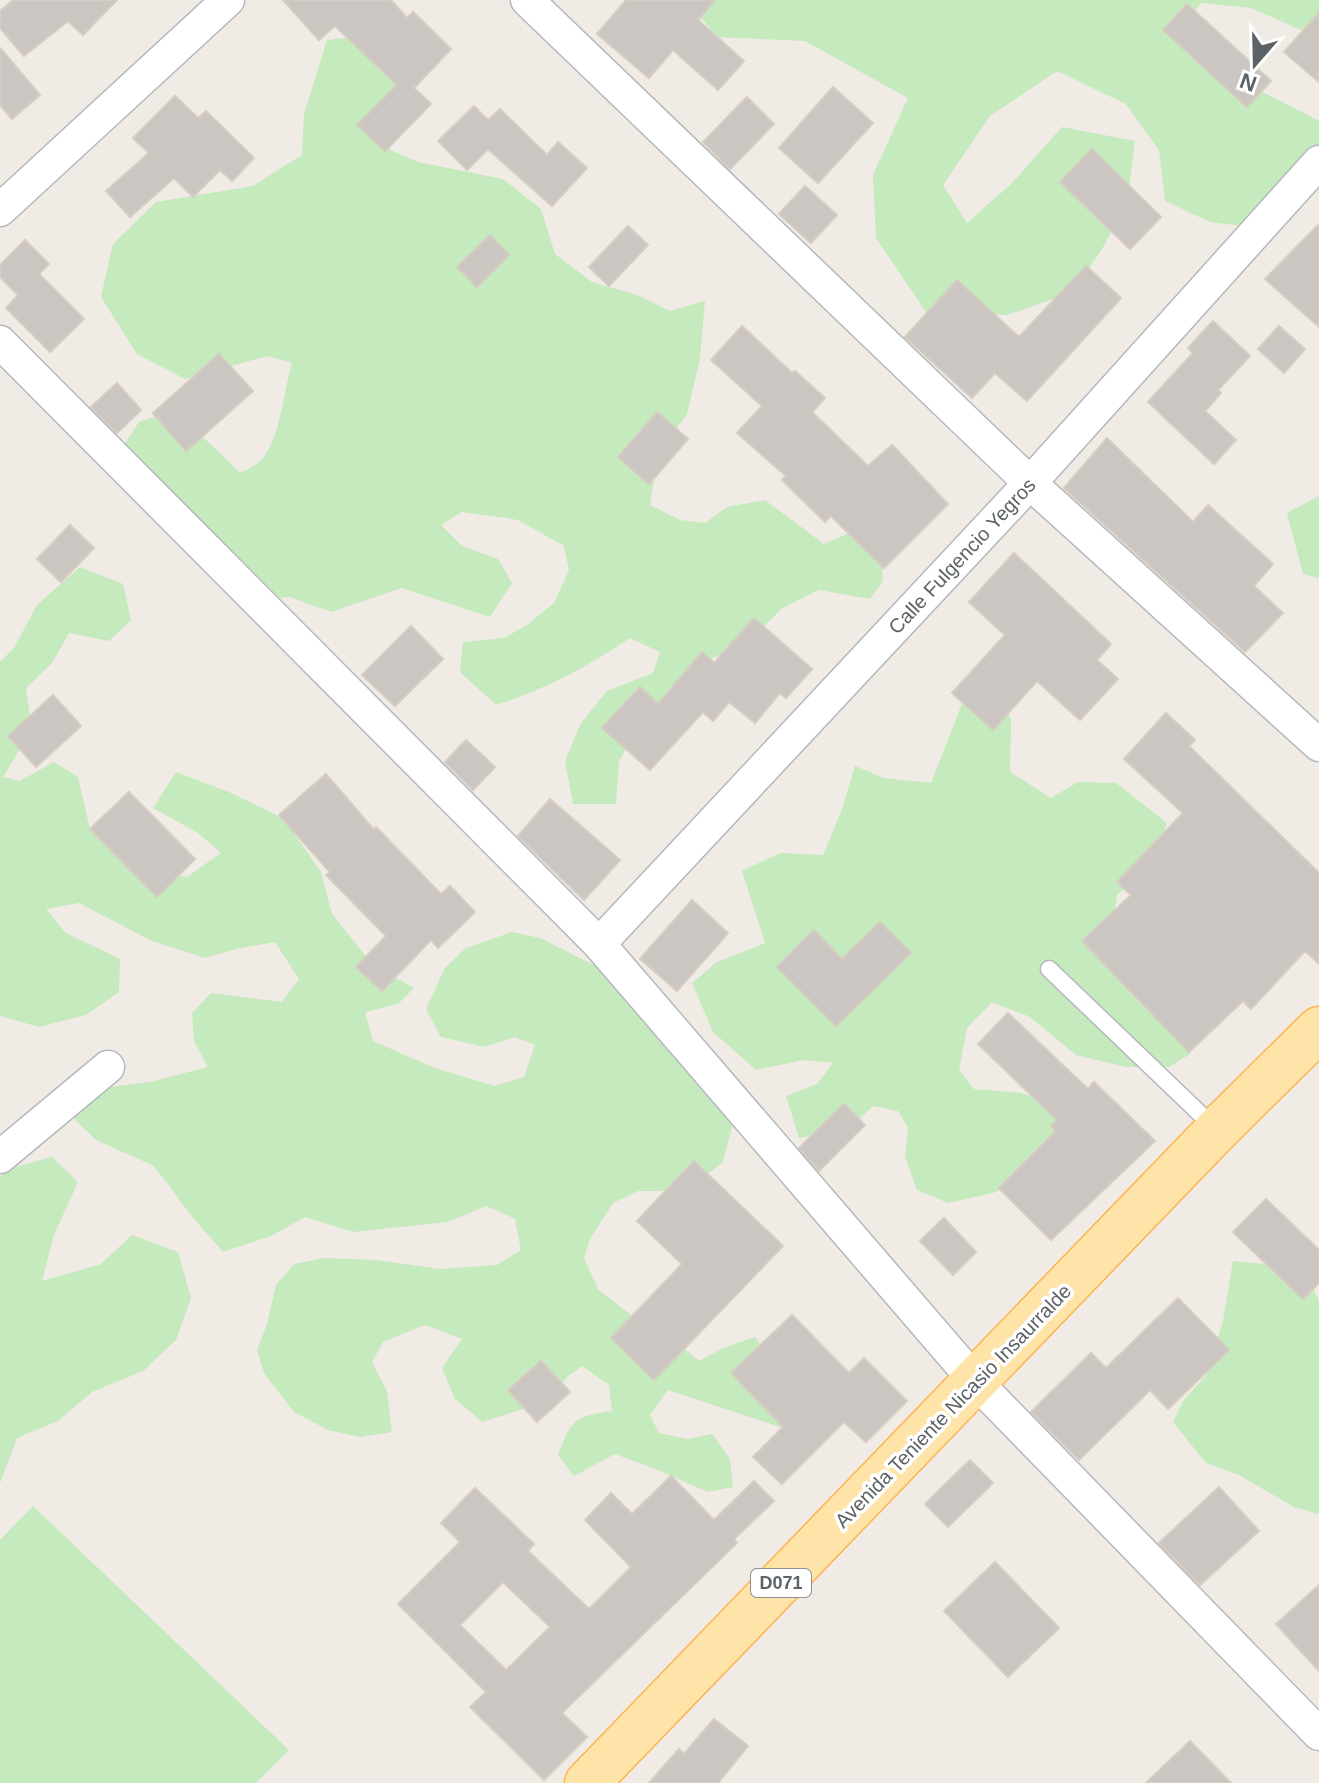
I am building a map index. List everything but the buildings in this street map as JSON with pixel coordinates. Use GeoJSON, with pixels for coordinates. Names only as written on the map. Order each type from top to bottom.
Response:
{"type":"FeatureCollection","features":[{"type":"Feature","properties":{"kind":"main road","name":"Avenida Teniente Nicasio Insaurralde"},"geometry":{"type":"LineString","coordinates":[[587,1783],[1217,1130],[1319,1029]]}},
{"type":"Feature","properties":{"kind":"street"},"geometry":{"type":"LineString","coordinates":[[0,210],[228,0]]}},
{"type":"Feature","properties":{"kind":"street"},"geometry":{"type":"LineString","coordinates":[[527,0],[1030,483],[1319,745]]}},
{"type":"Feature","properties":{"kind":"street","name":"Calle Fulgencio Yegros"},"geometry":{"type":"LineString","coordinates":[[599,944],[1030,483],[1319,162]]}},
{"type":"Feature","properties":{"kind":"street"},"geometry":{"type":"LineString","coordinates":[[0,342],[599,944],[976,1382],[1319,1734]]}},
{"type":"Feature","properties":{"kind":"street"},"geometry":{"type":"LineString","coordinates":[[0,1157],[108,1067]]}},
{"type":"Feature","properties":{"kind":"lane"},"geometry":{"type":"LineString","coordinates":[[1049,969],[1217,1130]]}},
{"type":"Feature","properties":{"kind":"green space"},"geometry":{"type":"Polygon","coordinates":[[[686,0],[1319,0],[1319,32],[1310,34],[1251,8],[1201,3],[1183,27],[1241,81],[1319,121],[1319,175],[1258,228],[1210,222],[1165,201],[1159,150],[1126,104],[1057,71],[990,116],[943,185],[967,223],[1011,184],[1062,127],[1135,141],[1128,198],[1105,244],[1074,292],[1007,315],[926,312],[876,238],[873,175],[908,98],[805,41],[717,37],[686,0]]]}},
{"type":"Feature","properties":{"kind":"green space"},"geometry":{"type":"Polygon","coordinates":[[[371,35],[399,56],[400,113],[390,150],[418,162],[503,179],[541,209],[555,254],[592,282],[637,295],[670,311],[705,301],[700,358],[687,414],[658,453],[650,505],[680,520],[705,523],[727,507],[765,500],[824,544],[861,528],[881,550],[883,581],[870,599],[819,590],[781,609],[748,643],[713,658],[690,688],[635,731],[619,762],[616,804],[573,804],[565,761],[581,723],[607,691],[653,673],[660,652],[630,638],[566,676],[496,705],[460,672],[463,642],[504,638],[527,625],[554,603],[569,570],[564,546],[518,520],[462,512],[441,525],[462,546],[498,559],[512,583],[490,617],[402,588],[331,612],[290,597],[251,600],[119,452],[139,422],[172,411],[240,473],[265,455],[279,422],[292,363],[267,356],[185,379],[137,354],[101,297],[113,244],[156,202],[253,186],[302,155],[304,114],[327,40],[371,35]]]}},
{"type":"Feature","properties":{"kind":"green space"},"geometry":{"type":"Polygon","coordinates":[[[1319,496],[1319,578],[1303,574],[1287,513],[1319,496]]]}},
{"type":"Feature","properties":{"kind":"green space"},"geometry":{"type":"Polygon","coordinates":[[[80,567],[123,584],[131,620],[109,641],[69,633],[52,663],[26,688],[31,724],[3,777],[20,781],[54,762],[78,777],[90,829],[140,870],[187,877],[221,853],[198,833],[153,808],[176,772],[229,792],[284,819],[321,872],[332,914],[373,965],[414,988],[398,1004],[365,1012],[373,1041],[435,1068],[495,1086],[524,1077],[535,1045],[515,1037],[484,1047],[441,1037],[426,1009],[445,968],[466,948],[512,932],[540,938],[610,973],[627,1003],[672,1042],[735,1115],[723,1162],[707,1175],[673,1191],[638,1191],[613,1203],[590,1239],[584,1258],[598,1289],[632,1316],[670,1337],[699,1361],[723,1348],[755,1337],[798,1394],[786,1429],[668,1390],[650,1415],[659,1433],[687,1439],[712,1434],[730,1459],[733,1487],[708,1492],[615,1454],[574,1476],[558,1455],[576,1422],[590,1415],[612,1411],[609,1385],[582,1366],[567,1377],[548,1401],[482,1422],[455,1399],[442,1368],[462,1339],[425,1325],[383,1342],[372,1362],[387,1391],[392,1432],[361,1437],[328,1430],[294,1412],[264,1373],[257,1350],[276,1285],[294,1264],[324,1258],[377,1260],[439,1269],[497,1265],[521,1250],[515,1219],[486,1206],[448,1222],[353,1232],[305,1217],[271,1236],[223,1252],[154,1166],[96,1140],[54,1099],[82,1072],[110,1087],[150,1082],[208,1067],[194,1041],[192,1013],[211,993],[282,1002],[299,979],[275,942],[205,958],[152,941],[79,903],[46,909],[66,933],[120,959],[119,992],[86,1015],[39,1027],[0,1016],[0,662],[14,648],[37,605],[80,567]]]}},
{"type":"Feature","properties":{"kind":"green space"},"geometry":{"type":"Polygon","coordinates":[[[992,683],[1011,719],[1010,772],[1051,798],[1078,782],[1116,783],[1167,823],[1152,865],[1117,895],[1113,922],[1178,1020],[1190,1054],[1169,1067],[1126,1067],[1076,1055],[1030,1017],[992,1002],[967,1028],[959,1070],[974,1089],[1022,1093],[1065,1109],[1061,1158],[993,1193],[948,1203],[917,1190],[905,1157],[908,1128],[898,1111],[873,1106],[847,1130],[799,1138],[786,1096],[817,1084],[833,1063],[804,1060],[756,1070],[713,1032],[692,983],[717,962],[765,943],[742,871],[780,853],[823,855],[855,766],[884,778],[931,783],[967,691],[992,683]]]}},
{"type":"Feature","properties":{"kind":"green space"},"geometry":{"type":"Polygon","coordinates":[[[52,1157],[78,1182],[54,1235],[42,1281],[101,1264],[132,1235],[178,1252],[191,1298],[176,1340],[143,1371],[92,1392],[58,1421],[17,1438],[0,1483],[0,1177],[4,1170],[52,1157]]]}},
{"type":"Feature","properties":{"kind":"green space"},"geometry":{"type":"Polygon","coordinates":[[[1233,1261],[1301,1267],[1319,1300],[1319,1514],[1294,1507],[1239,1475],[1206,1463],[1173,1422],[1183,1401],[1206,1375],[1223,1321],[1233,1261]]]}},
{"type":"Feature","properties":{"kind":"green space"},"geometry":{"type":"Polygon","coordinates":[[[33,1506],[289,1750],[256,1783],[0,1783],[0,1540],[33,1506]]]}}]}
